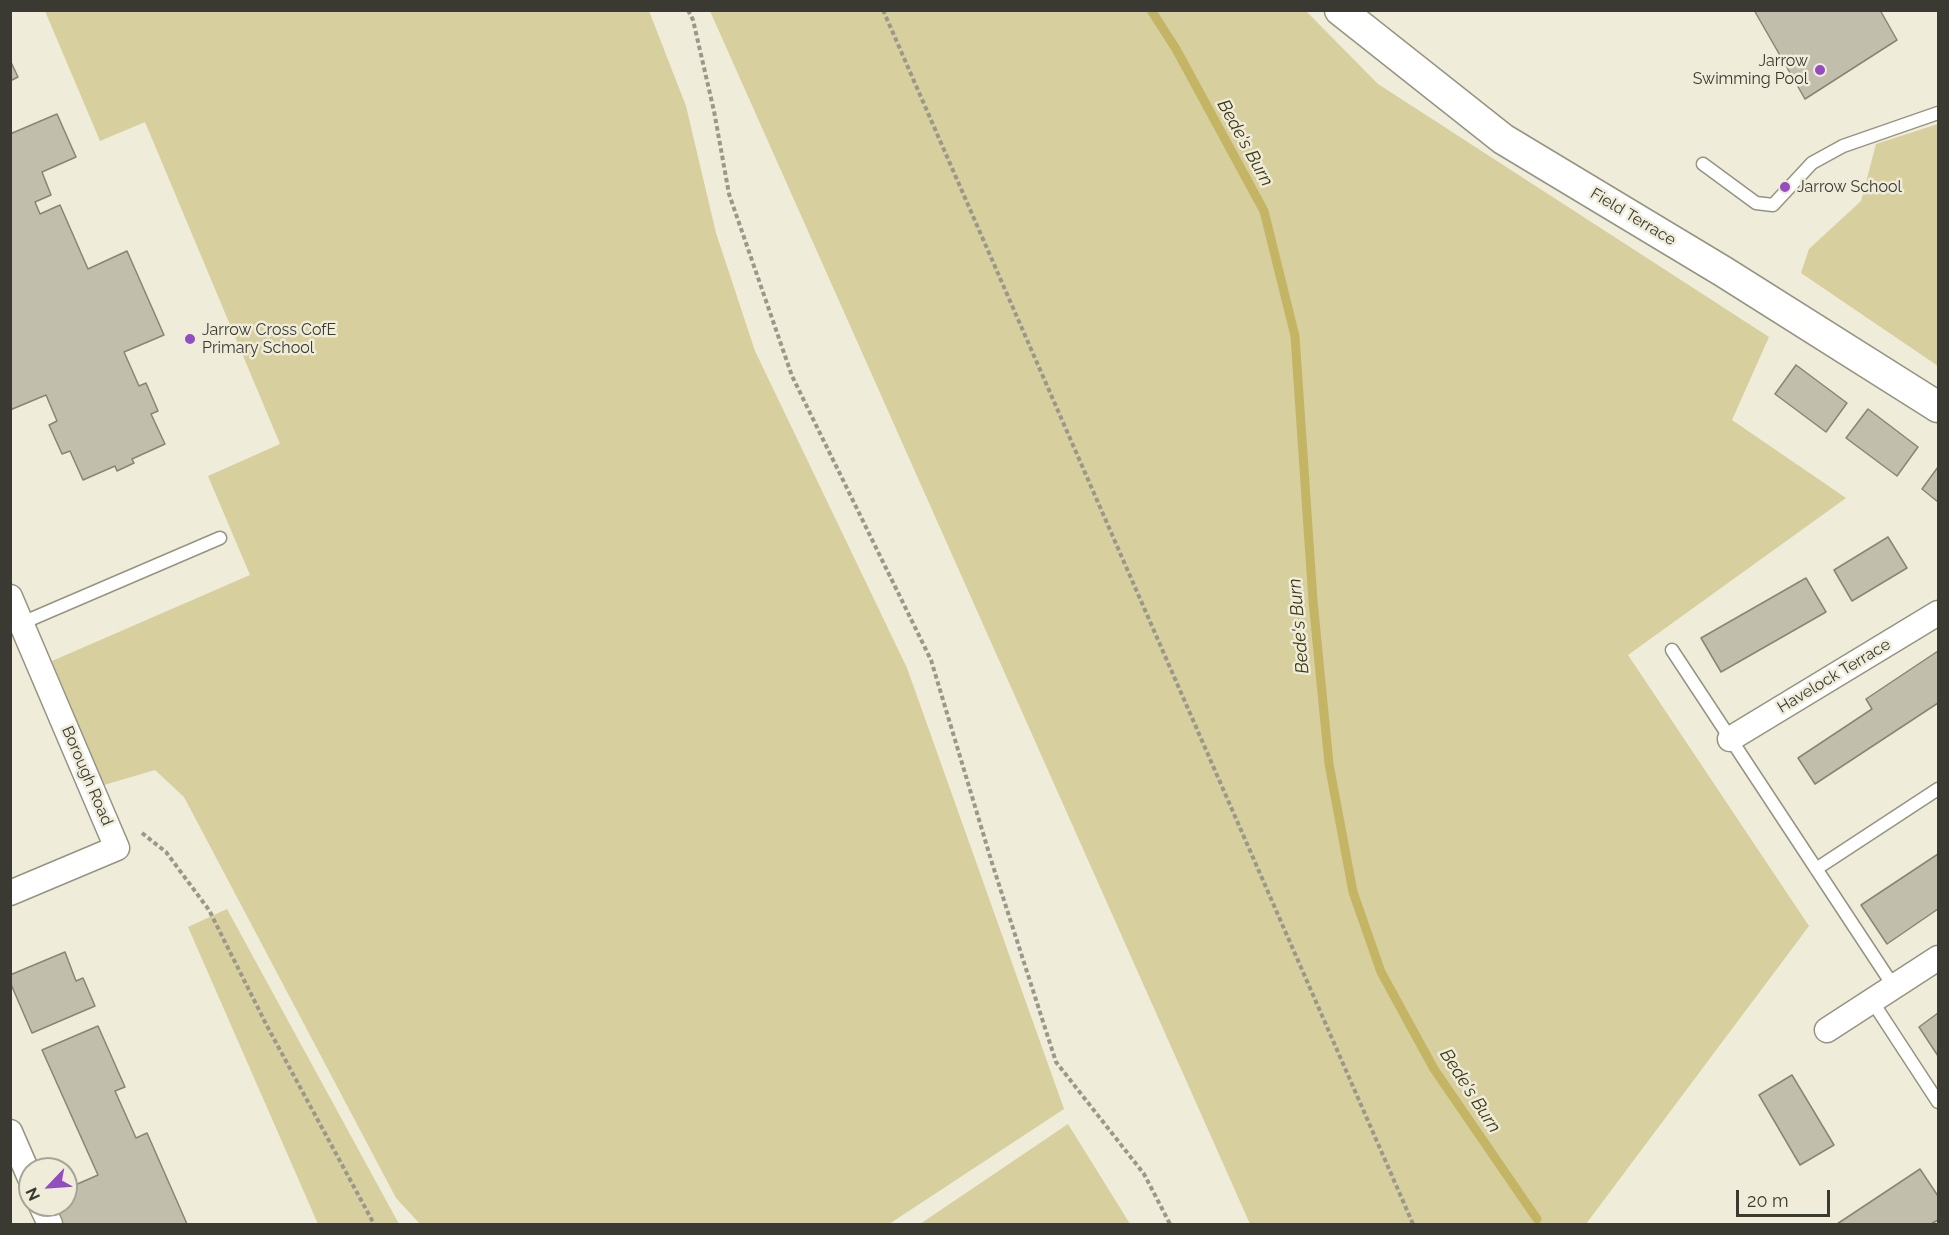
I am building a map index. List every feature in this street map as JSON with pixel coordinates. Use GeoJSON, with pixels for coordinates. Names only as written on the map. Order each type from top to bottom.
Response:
{"type":"FeatureCollection","features":[{"type":"Feature","properties":{"kind":"street","name":"Field Terrace"},"geometry":{"type":"LineString","coordinates":[[1340,10],[1503,139],[1724,272],[1938,407]]}},
{"type":"Feature","properties":{"kind":"street","name":"Borough Road"},"geometry":{"type":"LineString","coordinates":[[10,597],[117,848],[10,893]]}},
{"type":"Feature","properties":{"kind":"street","name":"Havelock Terrace"},"geometry":{"type":"LineString","coordinates":[[1730,739],[1938,613]]}},
{"type":"Feature","properties":{"kind":"street"},"geometry":{"type":"LineString","coordinates":[[1827,1030],[1938,958]]}},
{"type":"Feature","properties":{"kind":"street"},"geometry":{"type":"LineString","coordinates":[[10,1132],[21,1157]]}},
{"type":"Feature","properties":{"kind":"lane"},"geometry":{"type":"LineString","coordinates":[[1703,164],[1756,204],[1773,206],[1812,163],[1832,152],[1938,112]]}},
{"type":"Feature","properties":{"kind":"lane"},"geometry":{"type":"LineString","coordinates":[[22,623],[220,538]]}},
{"type":"Feature","properties":{"kind":"lane"},"geometry":{"type":"LineString","coordinates":[[1672,650],[1894,987]]}},
{"type":"Feature","properties":{"kind":"lane"},"geometry":{"type":"LineString","coordinates":[[1816,869],[1938,789]]}},
{"type":"Feature","properties":{"kind":"lane"},"geometry":{"type":"LineString","coordinates":[[1872,1001],[1938,1102]]}},
{"type":"Feature","properties":{"kind":"path"},"geometry":{"type":"LineString","coordinates":[[688,10],[693,20],[714,111],[729,194],[792,376],[931,660],[995,874],[1056,1062],[1144,1174],[1170,1224]]}},
{"type":"Feature","properties":{"kind":"path"},"geometry":{"type":"LineString","coordinates":[[883,10],[1413,1224]]}},
{"type":"Feature","properties":{"kind":"path"},"geometry":{"type":"LineString","coordinates":[[110,830],[128,828],[142,833],[166,852],[209,910],[267,1026],[374,1224]]}},
{"type":"Feature","properties":{"kind":"shaded area"},"geometry":{"type":"Polygon","coordinates":[[[45,11],[649,11],[686,106],[716,233],[755,351],[907,668],[1064,1109],[889,1224],[420,1224],[396,1198],[184,797],[155,770],[104,785],[52,661],[250,575],[208,476],[280,444],[145,122],[100,141],[45,11]]]}},
{"type":"Feature","properties":{"kind":"shaded area"},"geometry":{"type":"Polygon","coordinates":[[[710,11],[1306,11],[1378,84],[1769,337],[1732,420],[1846,498],[1628,655],[1809,926],[1586,1224],[1250,1224],[710,11]]]}},
{"type":"Feature","properties":{"kind":"shaded area"},"geometry":{"type":"Polygon","coordinates":[[[1938,124],[1938,366],[1801,273],[1809,249],[1861,201],[1876,144],[1938,124]]]}},
{"type":"Feature","properties":{"kind":"shaded area"},"geometry":{"type":"Polygon","coordinates":[[[227,909],[399,1224],[318,1224],[188,927],[227,909]]]}},
{"type":"Feature","properties":{"kind":"shaded area"},"geometry":{"type":"Polygon","coordinates":[[[1068,1124],[1130,1224],[920,1224],[1068,1124]]]}},
{"type":"Feature","properties":{"kind":"building","name":"Jarrow Swimming Pool"},"geometry":{"type":"Polygon","coordinates":[[[1754,10],[1880,10],[1897,40],[1805,99],[1754,10]]]}},
{"type":"Feature","properties":{"kind":"building"},"geometry":{"type":"Polygon","coordinates":[[[10,60],[18,77],[10,81],[10,60]]]}},
{"type":"Feature","properties":{"kind":"building"},"geometry":{"type":"Polygon","coordinates":[[[57,114],[76,157],[42,172],[51,195],[35,202],[40,214],[60,205],[88,269],[127,251],[164,335],[124,352],[139,386],[146,383],[158,411],[151,414],[165,444],[132,459],[134,463],[117,471],[115,466],[83,480],[70,451],[62,454],[49,425],[57,421],[46,395],[10,410],[10,134],[57,114]]]}},
{"type":"Feature","properties":{"kind":"building"},"geometry":{"type":"Polygon","coordinates":[[[1796,365],[1847,403],[1826,432],[1775,394],[1796,365]]]}},
{"type":"Feature","properties":{"kind":"building"},"geometry":{"type":"Polygon","coordinates":[[[1868,409],[1918,447],[1897,476],[1846,438],[1868,409]]]}},
{"type":"Feature","properties":{"kind":"building"},"geometry":{"type":"Polygon","coordinates":[[[1938,467],[1938,502],[1922,489],[1938,467]]]}},
{"type":"Feature","properties":{"kind":"building"},"geometry":{"type":"Polygon","coordinates":[[[1888,537],[1907,568],[1852,601],[1834,570],[1888,537]]]}},
{"type":"Feature","properties":{"kind":"building"},"geometry":{"type":"Polygon","coordinates":[[[1806,578],[1826,612],[1721,672],[1701,638],[1806,578]]]}},
{"type":"Feature","properties":{"kind":"building"},"geometry":{"type":"Polygon","coordinates":[[[1938,651],[1938,703],[1815,784],[1798,758],[1872,709],[1866,699],[1938,651]]]}},
{"type":"Feature","properties":{"kind":"building"},"geometry":{"type":"Polygon","coordinates":[[[1938,854],[1938,909],[1887,944],[1861,905],[1938,854]]]}},
{"type":"Feature","properties":{"kind":"building"},"geometry":{"type":"Polygon","coordinates":[[[65,952],[76,981],[83,978],[95,1006],[32,1033],[10,982],[10,975],[65,952]]]}},
{"type":"Feature","properties":{"kind":"building"},"geometry":{"type":"Polygon","coordinates":[[[1938,1013],[1938,1056],[1919,1027],[1938,1013]]]}},
{"type":"Feature","properties":{"kind":"building"},"geometry":{"type":"Polygon","coordinates":[[[98,1026],[125,1087],[115,1091],[136,1138],[147,1133],[187,1224],[60,1224],[57,1217],[78,1217],[78,1184],[98,1175],[42,1050],[98,1026]]]}},
{"type":"Feature","properties":{"kind":"building"},"geometry":{"type":"Polygon","coordinates":[[[1792,1075],[1834,1145],[1800,1165],[1759,1095],[1792,1075]]]}},
{"type":"Feature","properties":{"kind":"building"},"geometry":{"type":"Polygon","coordinates":[[[1920,1169],[1938,1196],[1938,1220],[1931,1224],[1837,1224],[1920,1169]]]}},
{"type":"Feature","properties":{"kind":"waterway","name":"Bede's Burn"},"geometry":{"type":"LineString","coordinates":[[1151,10],[1176,49],[1264,211],[1295,336],[1313,601],[1329,764],[1353,892],[1381,972],[1434,1069],[1537,1219]]}},
{"type":"Feature","properties":{"kind":"place","name":"Jarrow Swimming Pool"},"geometry":{"type":"Point","coordinates":[1820,70]}},
{"type":"Feature","properties":{"kind":"place","name":"Jarrow School"},"geometry":{"type":"Point","coordinates":[1785,187]}},
{"type":"Feature","properties":{"kind":"place","name":"Jarrow Cross CofE Primary School"},"geometry":{"type":"Point","coordinates":[190,339]}}]}
